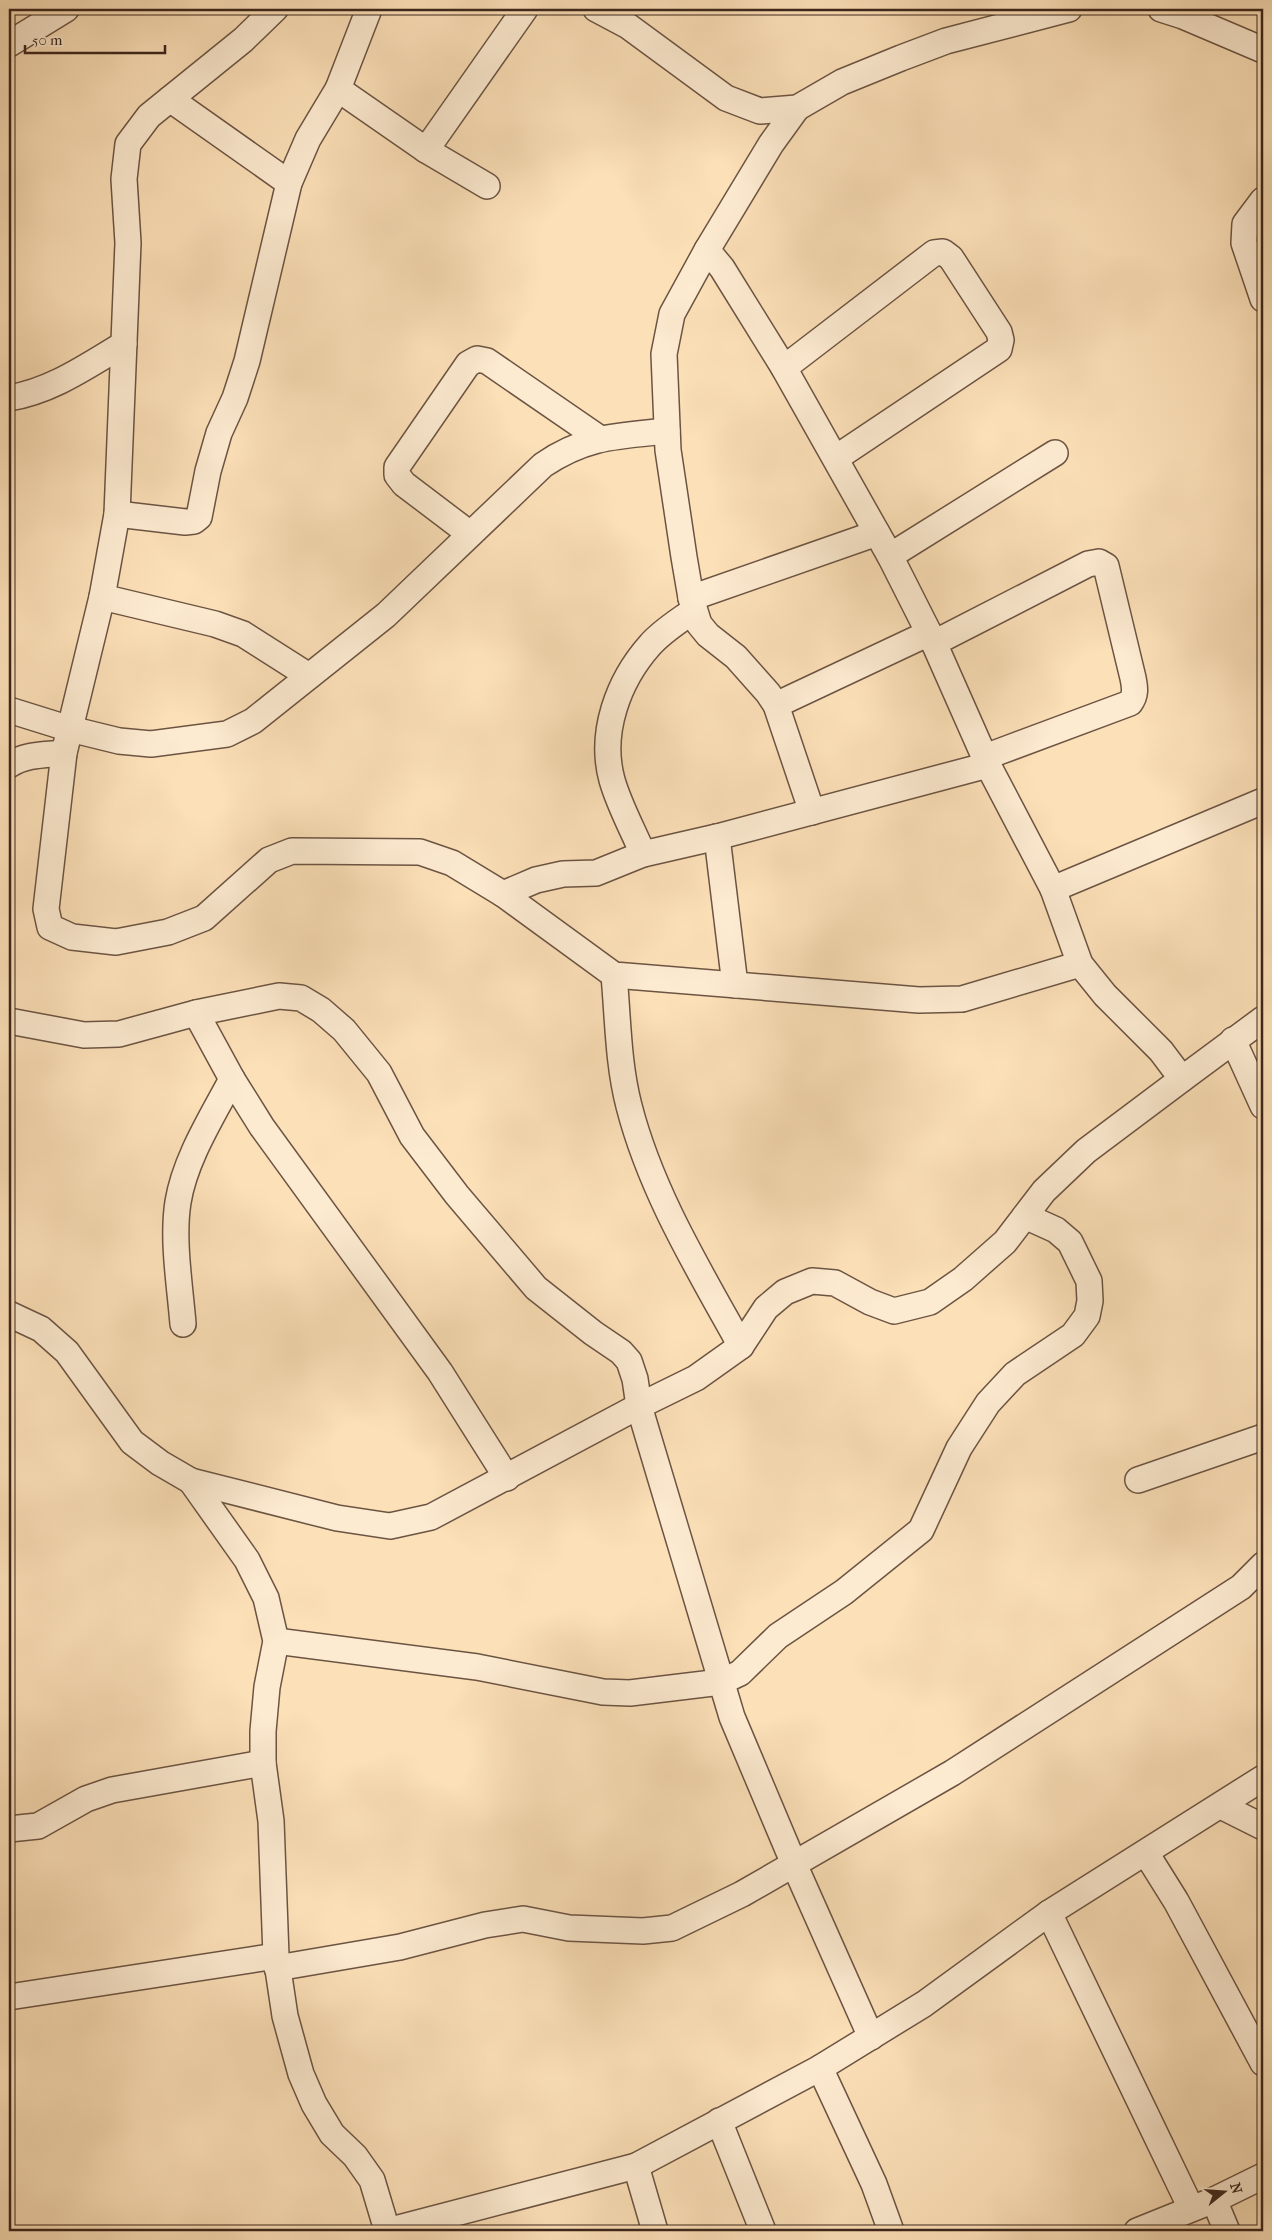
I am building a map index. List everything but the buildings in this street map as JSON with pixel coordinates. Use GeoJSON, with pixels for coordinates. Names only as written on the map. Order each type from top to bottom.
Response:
{"type":"FeatureCollection","features":[{"type":"Feature","properties":{"kind":"street"},"geometry":{"type":"LineString","coordinates":[[9,44],[66,9]]}},
{"type":"Feature","properties":{"kind":"street"},"geometry":{"type":"LineString","coordinates":[[274,9],[244,40],[149,116],[128,144],[124,179],[128,243],[117,514],[102,597],[64,753],[46,909],[50,928],[72,937],[116,942],[168,932],[204,918],[268,860],[292,851],[420,852],[452,863],[503,894],[614,975],[919,1000],[962,999],[1080,964]]}},
{"type":"Feature","properties":{"kind":"street"},"geometry":{"type":"LineString","coordinates":[[117,514],[185,522],[194,521],[199,517],[208,471],[219,433],[235,398],[247,362],[289,183],[308,138],[338,89],[369,9]]}},
{"type":"Feature","properties":{"kind":"street"},"geometry":{"type":"LineString","coordinates":[[426,150],[525,9]]}},
{"type":"Feature","properties":{"kind":"street"},"geometry":{"type":"LineString","coordinates":[[596,9],[628,26],[726,98],[760,112],[797,108],[842,82],[910,54],[946,41],[1059,10]]}},
{"type":"Feature","properties":{"kind":"street"},"geometry":{"type":"LineString","coordinates":[[1161,9],[1183,16],[1263,50]]}},
{"type":"Feature","properties":{"kind":"street"},"geometry":{"type":"LineString","coordinates":[[338,89],[426,150],[487,186]]}},
{"type":"Feature","properties":{"kind":"street"},"geometry":{"type":"LineString","coordinates":[[170,99],[289,183]]}},
{"type":"Feature","properties":{"kind":"street"},"geometry":{"type":"LineString","coordinates":[[797,108],[771,144],[707,250],[672,314],[664,354],[668,450],[693,604],[700,624],[708,635],[736,657],[768,693],[776,705],[812,812]]}},
{"type":"Feature","properties":{"kind":"street"},"geometry":{"type":"LineString","coordinates":[[1263,200],[1245,224],[1244,243],[1263,299]]}},
{"type":"Feature","properties":{"kind":"street"},"geometry":{"type":"LineString","coordinates":[[707,250],[722,268],[784,368],[890,556],[932,638],[987,761],[1053,889],[1080,964],[1105,994],[1161,1051],[1182,1079]]}},
{"type":"Feature","properties":{"kind":"street"},"geometry":{"type":"LineString","coordinates":[[784,368],[934,253],[942,252],[951,258],[999,332],[1001,340],[999,349],[836,458]]}},
{"type":"Feature","properties":{"kind":"street"},"geometry":{"type":"LineString","coordinates":[[9,398],[22,396],[55,384],[124,344]]}},
{"type":"Feature","properties":{"kind":"street"},"geometry":{"type":"LineString","coordinates":[[470,534],[404,484],[397,475],[397,467],[468,364],[477,359],[487,361],[599,438]]}},
{"type":"Feature","properties":{"kind":"street"},"geometry":{"type":"LineString","coordinates":[[9,710],[70,729],[119,741],[151,744],[227,734],[253,721],[386,615],[543,465],[564,450],[599,438],[667,431]]}},
{"type":"Feature","properties":{"kind":"street"},"geometry":{"type":"LineString","coordinates":[[890,556],[1055,454]]}},
{"type":"Feature","properties":{"kind":"street"},"geometry":{"type":"LineString","coordinates":[[643,854],[612,779],[608,746],[611,715],[628,678],[650,644],[693,604],[877,534]]}},
{"type":"Feature","properties":{"kind":"street"},"geometry":{"type":"LineString","coordinates":[[503,894],[536,880],[563,874],[596,873],[643,854],[812,812],[987,761],[1130,703],[1134,698],[1135,690],[1106,566],[1099,562],[1088,564],[932,638],[776,705]]}},
{"type":"Feature","properties":{"kind":"street"},"geometry":{"type":"LineString","coordinates":[[102,597],[214,624],[243,634],[309,676]]}},
{"type":"Feature","properties":{"kind":"street"},"geometry":{"type":"LineString","coordinates":[[9,765],[18,759],[32,755],[64,753]]}},
{"type":"Feature","properties":{"kind":"street"},"geometry":{"type":"LineString","coordinates":[[1053,889],[1263,802]]}},
{"type":"Feature","properties":{"kind":"street"},"geometry":{"type":"LineString","coordinates":[[717,837],[735,985]]}},
{"type":"Feature","properties":{"kind":"street"},"geometry":{"type":"LineString","coordinates":[[614,975],[623,1076],[630,1108],[648,1164],[672,1217],[741,1346]]}},
{"type":"Feature","properties":{"kind":"street"},"geometry":{"type":"LineString","coordinates":[[9,1021],[84,1035],[120,1034],[196,1013],[280,996],[301,998],[321,1010],[344,1030],[379,1073],[412,1136],[457,1195],[536,1288],[593,1333],[621,1352],[630,1361],[639,1406],[732,1717],[794,1864],[871,2037]]}},
{"type":"Feature","properties":{"kind":"street"},"geometry":{"type":"LineString","coordinates":[[196,1013],[232,1079],[262,1127],[440,1372],[507,1478]]}},
{"type":"Feature","properties":{"kind":"street"},"geometry":{"type":"LineString","coordinates":[[9,1314],[41,1329],[67,1352],[132,1442],[160,1463],[191,1481],[337,1518],[390,1526],[431,1517],[639,1406],[696,1378],[741,1346],[766,1308],[785,1292],[812,1281],[835,1283],[870,1302],[894,1311],[930,1302],[964,1279],[1005,1242],[1044,1191],[1086,1151],[1263,1019]]}},
{"type":"Feature","properties":{"kind":"street"},"geometry":{"type":"LineString","coordinates":[[1233,1040],[1263,1106]]}},
{"type":"Feature","properties":{"kind":"street"},"geometry":{"type":"LineString","coordinates":[[183,1324],[176,1230],[178,1201],[195,1152],[232,1079]]}},
{"type":"Feature","properties":{"kind":"street"},"geometry":{"type":"LineString","coordinates":[[276,1641],[477,1667],[603,1692],[630,1694],[721,1682],[740,1673],[778,1636],[844,1592],[921,1530],[930,1514],[958,1448],[988,1403],[1015,1374],[1073,1335],[1087,1316],[1090,1301],[1089,1280],[1070,1242],[1056,1230],[1025,1216]]}},
{"type":"Feature","properties":{"kind":"street"},"geometry":{"type":"LineString","coordinates":[[1138,1480],[1263,1439]]}},
{"type":"Feature","properties":{"kind":"street"},"geometry":{"type":"LineString","coordinates":[[191,1481],[247,1560],[266,1598],[276,1641],[267,1687],[263,1731],[263,1763],[271,1821],[276,1962],[285,2016],[301,2074],[314,2104],[332,2134],[355,2156],[372,2180],[387,2231],[636,2166],[820,2068],[871,2037],[924,2004],[1050,1913],[1263,1778]]}},
{"type":"Feature","properties":{"kind":"street"},"geometry":{"type":"LineString","coordinates":[[9,1997],[400,1947],[485,1924],[523,1919],[569,1928],[643,1931],[672,1928],[742,1894],[952,1773],[1241,1587],[1263,1565]]}},
{"type":"Feature","properties":{"kind":"street"},"geometry":{"type":"LineString","coordinates":[[9,1829],[38,1826],[86,1799],[112,1790],[263,1763]]}},
{"type":"Feature","properties":{"kind":"street"},"geometry":{"type":"LineString","coordinates":[[1220,1806],[1263,1827]]}},
{"type":"Feature","properties":{"kind":"street"},"geometry":{"type":"LineString","coordinates":[[1146,1853],[1180,1910],[1263,2063]]}},
{"type":"Feature","properties":{"kind":"street"},"geometry":{"type":"LineString","coordinates":[[1050,1913],[1202,2204],[1228,2231]]}},
{"type":"Feature","properties":{"kind":"street"},"geometry":{"type":"LineString","coordinates":[[820,2068],[874,2184],[891,2231]]}},
{"type":"Feature","properties":{"kind":"street"},"geometry":{"type":"LineString","coordinates":[[719,2121],[763,2231]]}},
{"type":"Feature","properties":{"kind":"street"},"geometry":{"type":"LineString","coordinates":[[636,2166],[655,2231]]}},
{"type":"Feature","properties":{"kind":"street"},"geometry":{"type":"LineString","coordinates":[[1137,2231],[1263,2176]]}}]}
